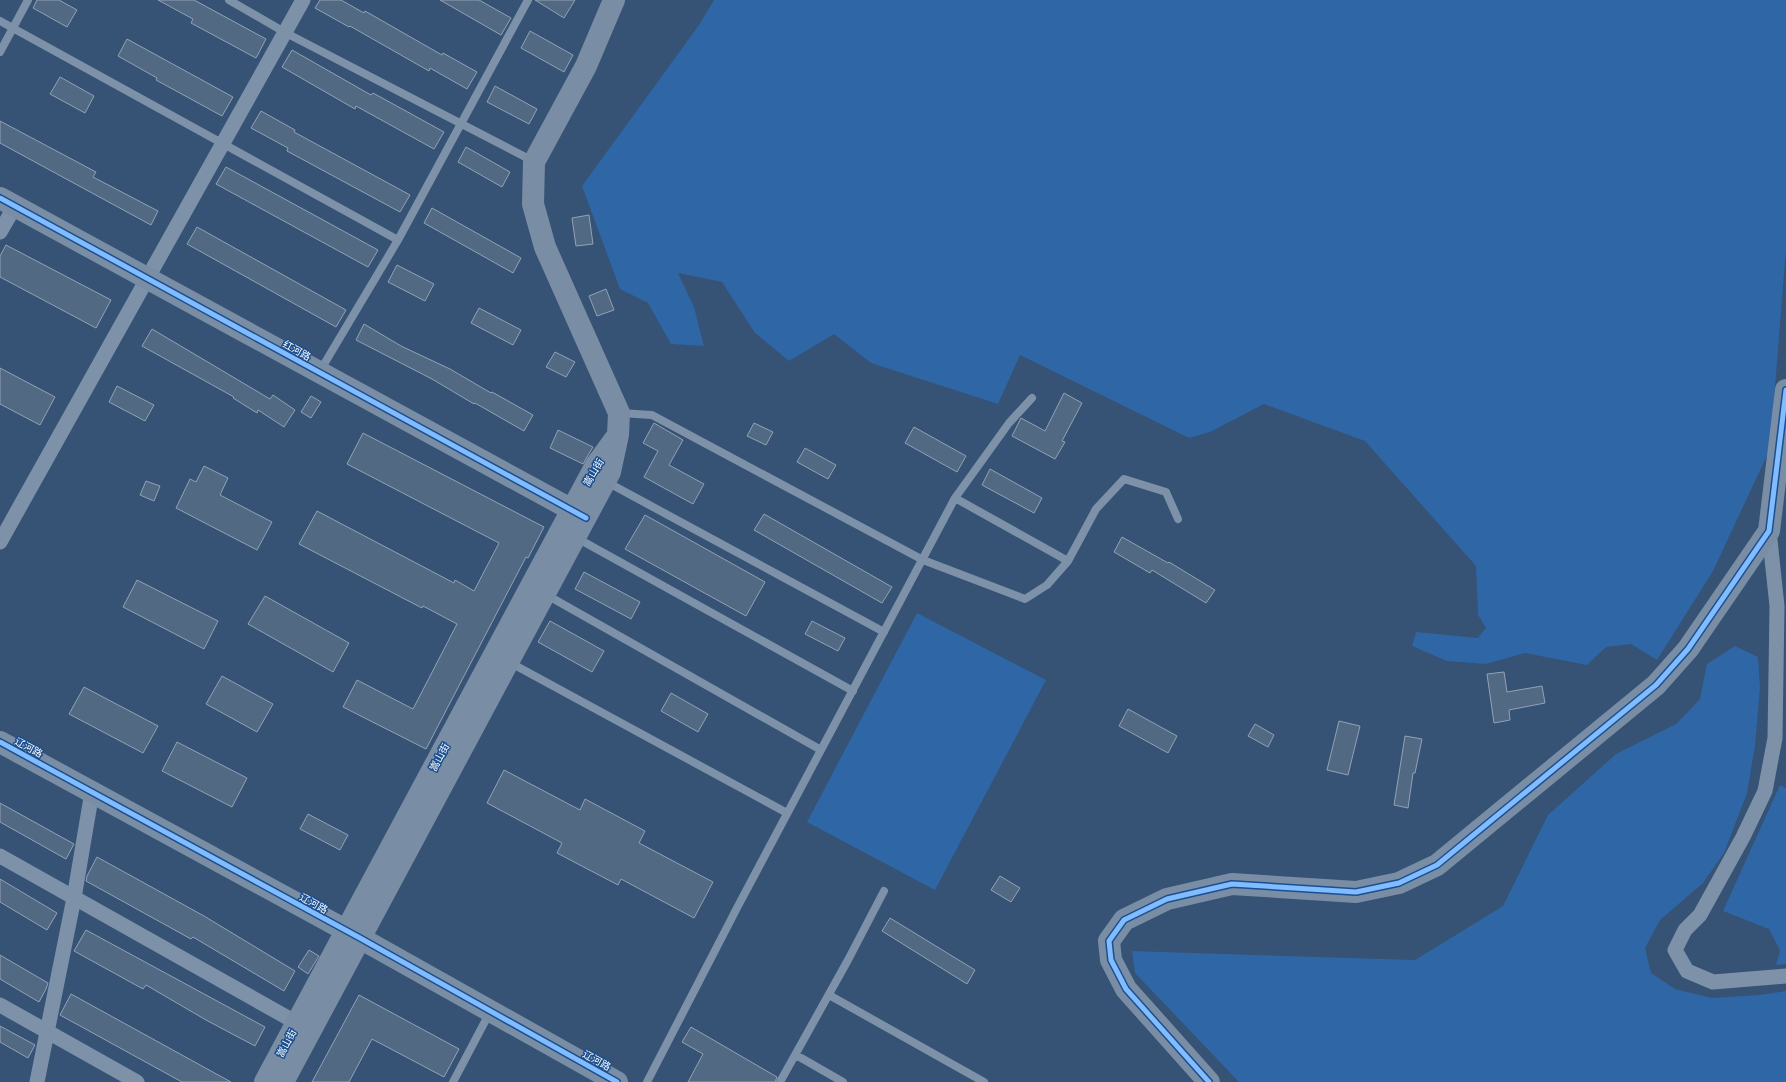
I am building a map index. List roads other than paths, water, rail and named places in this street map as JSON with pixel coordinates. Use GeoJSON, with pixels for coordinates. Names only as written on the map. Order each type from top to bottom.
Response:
{"type":"FeatureCollection","features":[{"type":"Feature","properties":{"kind":"street"},"geometry":{"type":"LineString","coordinates":[[0,542],[304,0]]}},
{"type":"Feature","properties":{"kind":"street"},"geometry":{"type":"LineString","coordinates":[[614,0],[586,66],[534,162],[533,204],[545,247],[619,413]]}},
{"type":"Feature","properties":{"kind":"street"},"geometry":{"type":"LineString","coordinates":[[0,232],[7,202]]}},
{"type":"Feature","properties":{"kind":"street","name":"红河路"},"geometry":{"type":"LineString","coordinates":[[7,202],[579,513]]}},
{"type":"Feature","properties":{"kind":"street"},"geometry":{"type":"LineString","coordinates":[[1786,390],[1769,531],[1778,606],[1776,738],[1765,791],[1743,838],[1700,915],[1685,930],[1675,950],[1687,971],[1713,982],[1786,976]]}},
{"type":"Feature","properties":{"kind":"street","name":"嵩山街"},"geometry":{"type":"LineString","coordinates":[[265,1082],[297,1023],[353,935],[508,662],[575,537],[579,513],[605,481],[610,472],[618,435],[619,413]]}},
{"type":"Feature","properties":{"kind":"street","name":"嵩山街"},"geometry":{"type":"LineString","coordinates":[[283,1082],[353,935],[579,513],[596,464],[618,435]]}},
{"type":"Feature","properties":{"kind":"street"},"geometry":{"type":"LineString","coordinates":[[1209,1082],[1126,989],[1111,960],[1109,941],[1124,920],[1167,899],[1232,884],[1356,892],[1399,883],[1437,865],[1656,685],[1688,649],[1769,531]]}},
{"type":"Feature","properties":{"kind":"street","name":"辽河路"},"geometry":{"type":"LineString","coordinates":[[0,742],[618,1082]]}},
{"type":"Feature","properties":{"kind":"street"},"geometry":{"type":"LineString","coordinates":[[37,1082],[74,898],[92,792]]}},
{"type":"Feature","properties":{"kind":"street"},"geometry":{"type":"LineString","coordinates":[[0,856],[297,1023]]}},
{"type":"Feature","properties":{"kind":"street"},"geometry":{"type":"LineString","coordinates":[[0,1005],[138,1082]]}},
{"type":"Feature","properties":{"kind":"lane"},"geometry":{"type":"LineString","coordinates":[[0,52],[28,0]]}},
{"type":"Feature","properties":{"kind":"lane"},"geometry":{"type":"LineString","coordinates":[[229,0],[286,33],[534,162]]}},
{"type":"Feature","properties":{"kind":"lane"},"geometry":{"type":"LineString","coordinates":[[320,372],[398,240],[528,0]]}},
{"type":"Feature","properties":{"kind":"lane"},"geometry":{"type":"LineString","coordinates":[[0,21],[398,240]]}},
{"type":"Feature","properties":{"kind":"lane"},"geometry":{"type":"LineString","coordinates":[[647,1082],[787,813],[956,498],[1009,423],[1032,398]]}},
{"type":"Feature","properties":{"kind":"lane"},"geometry":{"type":"LineString","coordinates":[[619,413],[652,415],[923,560],[1025,599],[1047,585],[1068,561],[1096,509],[1124,480],[1166,492],[1178,519]]}},
{"type":"Feature","properties":{"kind":"lane"},"geometry":{"type":"LineString","coordinates":[[605,481],[884,632]]}},
{"type":"Feature","properties":{"kind":"lane"},"geometry":{"type":"LineString","coordinates":[[956,498],[1068,561]]}},
{"type":"Feature","properties":{"kind":"lane"},"geometry":{"type":"LineString","coordinates":[[575,537],[853,690]]}},
{"type":"Feature","properties":{"kind":"lane"},"geometry":{"type":"LineString","coordinates":[[545,594],[821,750]]}},
{"type":"Feature","properties":{"kind":"lane"},"geometry":{"type":"LineString","coordinates":[[508,662],[787,813]]}},
{"type":"Feature","properties":{"kind":"lane"},"geometry":{"type":"LineString","coordinates":[[780,1082],[796,1056],[884,891]]}},
{"type":"Feature","properties":{"kind":"lane"},"geometry":{"type":"LineString","coordinates":[[829,995],[984,1082]]}},
{"type":"Feature","properties":{"kind":"lane"},"geometry":{"type":"LineString","coordinates":[[453,1082],[491,1012]]}},
{"type":"Feature","properties":{"kind":"lane"},"geometry":{"type":"LineString","coordinates":[[796,1056],[843,1082]]}}]}
